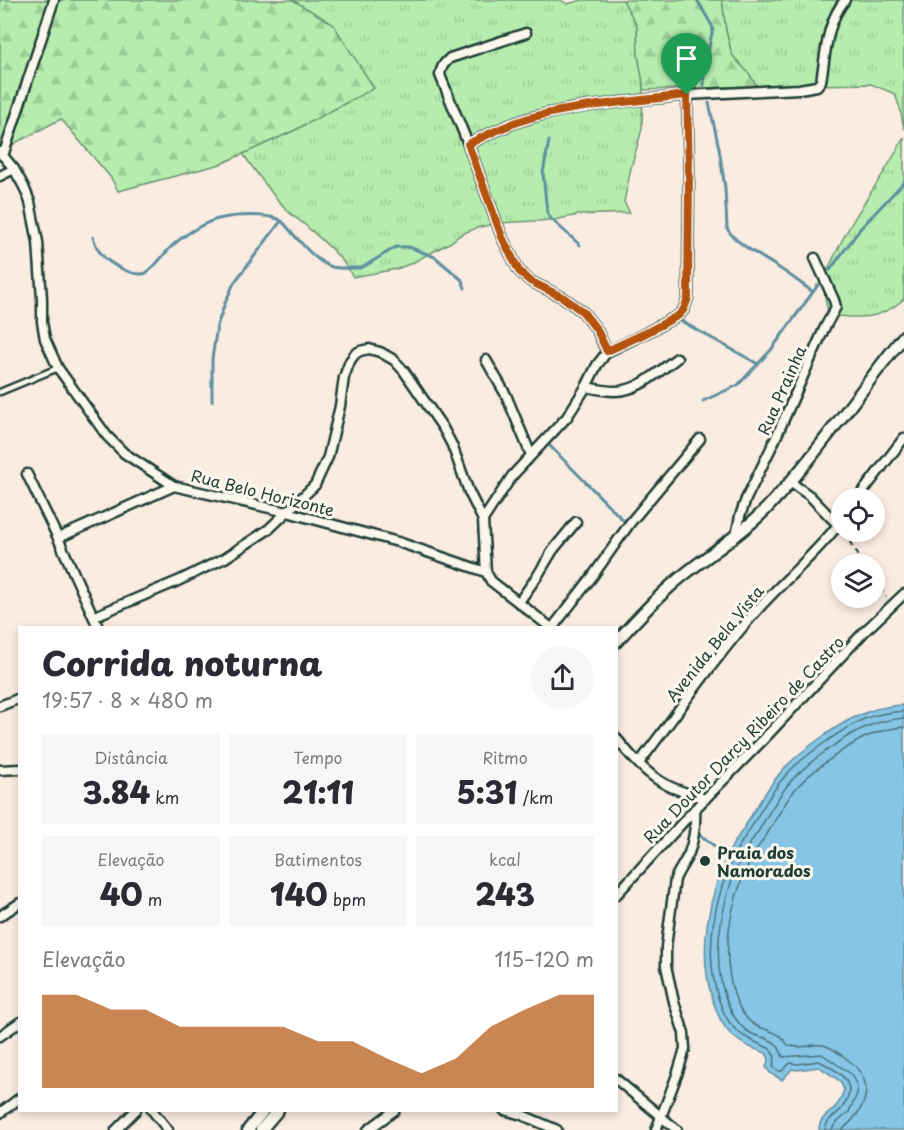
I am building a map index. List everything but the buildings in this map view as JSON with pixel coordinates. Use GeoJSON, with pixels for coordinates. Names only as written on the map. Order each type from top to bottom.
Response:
{"type":"FeatureCollection","features":[{"type":"Feature","properties":{"kind":"street"},"geometry":{"type":"LineString","coordinates":[[54,0],[2,154],[14,169],[30,202],[38,242],[45,339],[58,368],[112,442],[124,453],[174,486]]}},
{"type":"Feature","properties":{"kind":"street"},"geometry":{"type":"LineString","coordinates":[[468,144],[509,125],[574,109],[687,95],[817,86],[821,81],[826,39],[844,0]]}},
{"type":"Feature","properties":{"kind":"street"},"geometry":{"type":"LineString","coordinates":[[526,33],[450,58],[441,68],[440,75],[502,237],[519,271],[530,281],[564,298],[583,312],[597,330],[607,351]]}},
{"type":"Feature","properties":{"kind":"street"},"geometry":{"type":"LineString","coordinates":[[483,520],[512,476],[567,417],[607,351],[679,315],[684,309],[688,298],[687,95]]}},
{"type":"Feature","properties":{"kind":"street"},"geometry":{"type":"LineString","coordinates":[[0,176],[14,169]]}},
{"type":"Feature","properties":{"kind":"street","name":"Rua Prainha"},"geometry":{"type":"LineString","coordinates":[[736,536],[746,499],[836,308],[815,258]]}},
{"type":"Feature","properties":{"kind":"street"},"geometry":{"type":"LineString","coordinates":[[618,640],[675,582],[736,536],[766,508],[848,409],[904,336]]}},
{"type":"Feature","properties":{"kind":"street"},"geometry":{"type":"LineString","coordinates":[[95,616],[178,581],[225,558],[269,529],[315,485],[328,457],[344,377],[350,361],[355,354],[369,349],[394,360],[404,371],[452,445],[483,520],[486,572],[491,581],[550,626]]}},
{"type":"Feature","properties":{"kind":"street"},"geometry":{"type":"LineString","coordinates":[[586,387],[606,391],[630,388],[641,384],[676,358]]}},
{"type":"Feature","properties":{"kind":"street"},"geometry":{"type":"LineString","coordinates":[[486,360],[506,395],[531,455]]}},
{"type":"Feature","properties":{"kind":"street"},"geometry":{"type":"LineString","coordinates":[[866,488],[904,438]]}},
{"type":"Feature","properties":{"kind":"street"},"geometry":{"type":"LineString","coordinates":[[552,626],[592,578],[630,523],[700,439]]}},
{"type":"Feature","properties":{"kind":"street"},"geometry":{"type":"LineString","coordinates":[[27,474],[98,626]]}},
{"type":"Feature","properties":{"kind":"street"},"geometry":{"type":"LineString","coordinates":[[789,482],[810,496],[831,516]]}},
{"type":"Feature","properties":{"kind":"street","name":"Rua Belo Horizonte"},"geometry":{"type":"LineString","coordinates":[[58,538],[174,486],[287,512],[398,542],[486,572]]}},
{"type":"Feature","properties":{"kind":"street"},"geometry":{"type":"LineString","coordinates":[[519,602],[553,550],[576,522]]}},
{"type":"Feature","properties":{"kind":"street","name":"Avenida Bela Vista"},"geometry":{"type":"LineString","coordinates":[[639,763],[727,646],[761,606],[831,535]]}},
{"type":"Feature","properties":{"kind":"street","name":"Rua Doutor Darcy Ribeiro de Castro"},"geometry":{"type":"LineString","coordinates":[[618,893],[864,632],[904,594]]}},
{"type":"Feature","properties":{"kind":"street"},"geometry":{"type":"LineString","coordinates":[[0,706],[18,700]]}},
{"type":"Feature","properties":{"kind":"street"},"geometry":{"type":"LineString","coordinates":[[618,740],[656,779],[705,799]]}},
{"type":"Feature","properties":{"kind":"street"},"geometry":{"type":"LineString","coordinates":[[0,770],[18,769]]}},
{"type":"Feature","properties":{"kind":"street"},"geometry":{"type":"LineString","coordinates":[[656,1130],[685,1049],[684,1033],[666,966],[666,948],[675,879],[691,847],[695,827],[695,809]]}},
{"type":"Feature","properties":{"kind":"street"},"geometry":{"type":"LineString","coordinates":[[0,916],[18,904]]}},
{"type":"Feature","properties":{"kind":"street"},"geometry":{"type":"LineString","coordinates":[[0,1036],[18,1023]]}},
{"type":"Feature","properties":{"kind":"street"},"geometry":{"type":"LineString","coordinates":[[618,1082],[678,1130]]}},
{"type":"Feature","properties":{"kind":"street"},"geometry":{"type":"LineString","coordinates":[[0,1113],[18,1100]]}},
{"type":"Feature","properties":{"kind":"street"},"geometry":{"type":"LineString","coordinates":[[116,1130],[134,1112]]}},
{"type":"Feature","properties":{"kind":"street"},"geometry":{"type":"LineString","coordinates":[[154,1112],[168,1130]]}},
{"type":"Feature","properties":{"kind":"street"},"geometry":{"type":"LineString","coordinates":[[248,1130],[262,1112]]}},
{"type":"Feature","properties":{"kind":"street"},"geometry":{"type":"LineString","coordinates":[[261,1130],[276,1112]]}},
{"type":"Feature","properties":{"kind":"street"},"geometry":{"type":"LineString","coordinates":[[368,1130],[392,1112]]}},
{"type":"Feature","properties":{"kind":"street"},"geometry":{"type":"LineString","coordinates":[[511,1112],[557,1130]]}},
{"type":"Feature","properties":{"kind":"lane"},"geometry":{"type":"LineString","coordinates":[[0,392],[58,368]]}},
{"type":"Feature","properties":{"kind":"path"},"geometry":{"type":"LineString","coordinates":[[885,595],[892,605]]}},
{"type":"Feature","properties":{"kind":"green space"},"geometry":{"type":"Polygon","coordinates":[[[0,0],[293,0],[333,24],[374,88],[295,130],[221,164],[118,191],[111,178],[61,119],[0,151],[0,0]]]}},
{"type":"Feature","properties":{"kind":"green space"},"geometry":{"type":"Polygon","coordinates":[[[293,0],[561,0],[567,4],[583,0],[623,0],[637,26],[638,55],[643,82],[642,129],[624,202],[630,213],[578,215],[554,220],[498,223],[476,228],[397,269],[353,277],[331,249],[281,203],[243,154],[295,130],[374,88],[305,8],[293,0]]]}},
{"type":"Feature","properties":{"kind":"green space"},"geometry":{"type":"Polygon","coordinates":[[[623,0],[722,0],[732,55],[757,86],[643,90],[637,26],[623,0]]]}},
{"type":"Feature","properties":{"kind":"green space"},"geometry":{"type":"Polygon","coordinates":[[[722,0],[904,0],[904,129],[895,94],[871,84],[757,86],[732,55],[722,0]]]}},
{"type":"Feature","properties":{"kind":"green space"},"geometry":{"type":"Polygon","coordinates":[[[904,137],[904,299],[877,315],[860,317],[829,315],[824,288],[828,269],[851,223],[904,137]]]}},
{"type":"Feature","properties":{"kind":"water"},"geometry":{"type":"Polygon","coordinates":[[[902,705],[904,708],[904,1130],[819,1130],[823,1119],[841,1098],[844,1090],[840,1081],[819,1067],[792,1069],[782,1080],[770,1073],[766,1067],[769,1059],[766,1053],[738,1040],[726,1029],[720,1019],[712,998],[706,960],[711,902],[731,848],[767,790],[788,765],[819,739],[853,718],[877,709],[902,705]]]}},
{"type":"Feature","properties":{"kind":"waterway"},"geometry":{"type":"LineString","coordinates":[[697,0],[713,29],[704,69],[704,85]]}},
{"type":"Feature","properties":{"kind":"waterway"},"geometry":{"type":"LineString","coordinates":[[709,103],[725,188],[727,228],[743,245],[813,292]]}},
{"type":"Feature","properties":{"kind":"waterway"},"geometry":{"type":"LineString","coordinates":[[549,141],[543,173],[547,212],[550,218],[580,245]]}},
{"type":"Feature","properties":{"kind":"waterway"},"geometry":{"type":"LineString","coordinates":[[830,270],[860,229],[904,182]]}},
{"type":"Feature","properties":{"kind":"waterway"},"geometry":{"type":"LineString","coordinates":[[93,237],[104,258],[128,272],[141,274],[151,269],[179,240],[209,222],[235,216],[266,216],[282,222],[312,254],[332,267],[363,267],[396,247],[409,247],[435,257],[462,280],[465,288]]}},
{"type":"Feature","properties":{"kind":"waterway"},"geometry":{"type":"LineString","coordinates":[[212,401],[212,359],[217,326],[225,303],[234,283],[281,221]]}},
{"type":"Feature","properties":{"kind":"waterway"},"geometry":{"type":"LineString","coordinates":[[703,401],[738,385],[771,350],[818,285]]}},
{"type":"Feature","properties":{"kind":"waterway"},"geometry":{"type":"LineString","coordinates":[[681,321],[758,364]]}},
{"type":"Feature","properties":{"kind":"waterway"},"geometry":{"type":"LineString","coordinates":[[550,446],[624,521]]}},
{"type":"Feature","properties":{"kind":"waterway"},"geometry":{"type":"LineString","coordinates":[[699,834],[726,855]]}},
{"type":"Feature","properties":{"kind":"place","name":"Praia dos Namorados"},"geometry":{"type":"Point","coordinates":[705,861]}},
{"type":"Feature","properties":{"kind":"route"},"geometry":{"type":"LineString","coordinates":[[687,95],[688,298],[679,315],[607,351],[597,330],[583,312],[564,298],[530,281],[519,271],[502,237],[468,144],[509,125],[536,117],[574,109],[687,95]]}}]}
